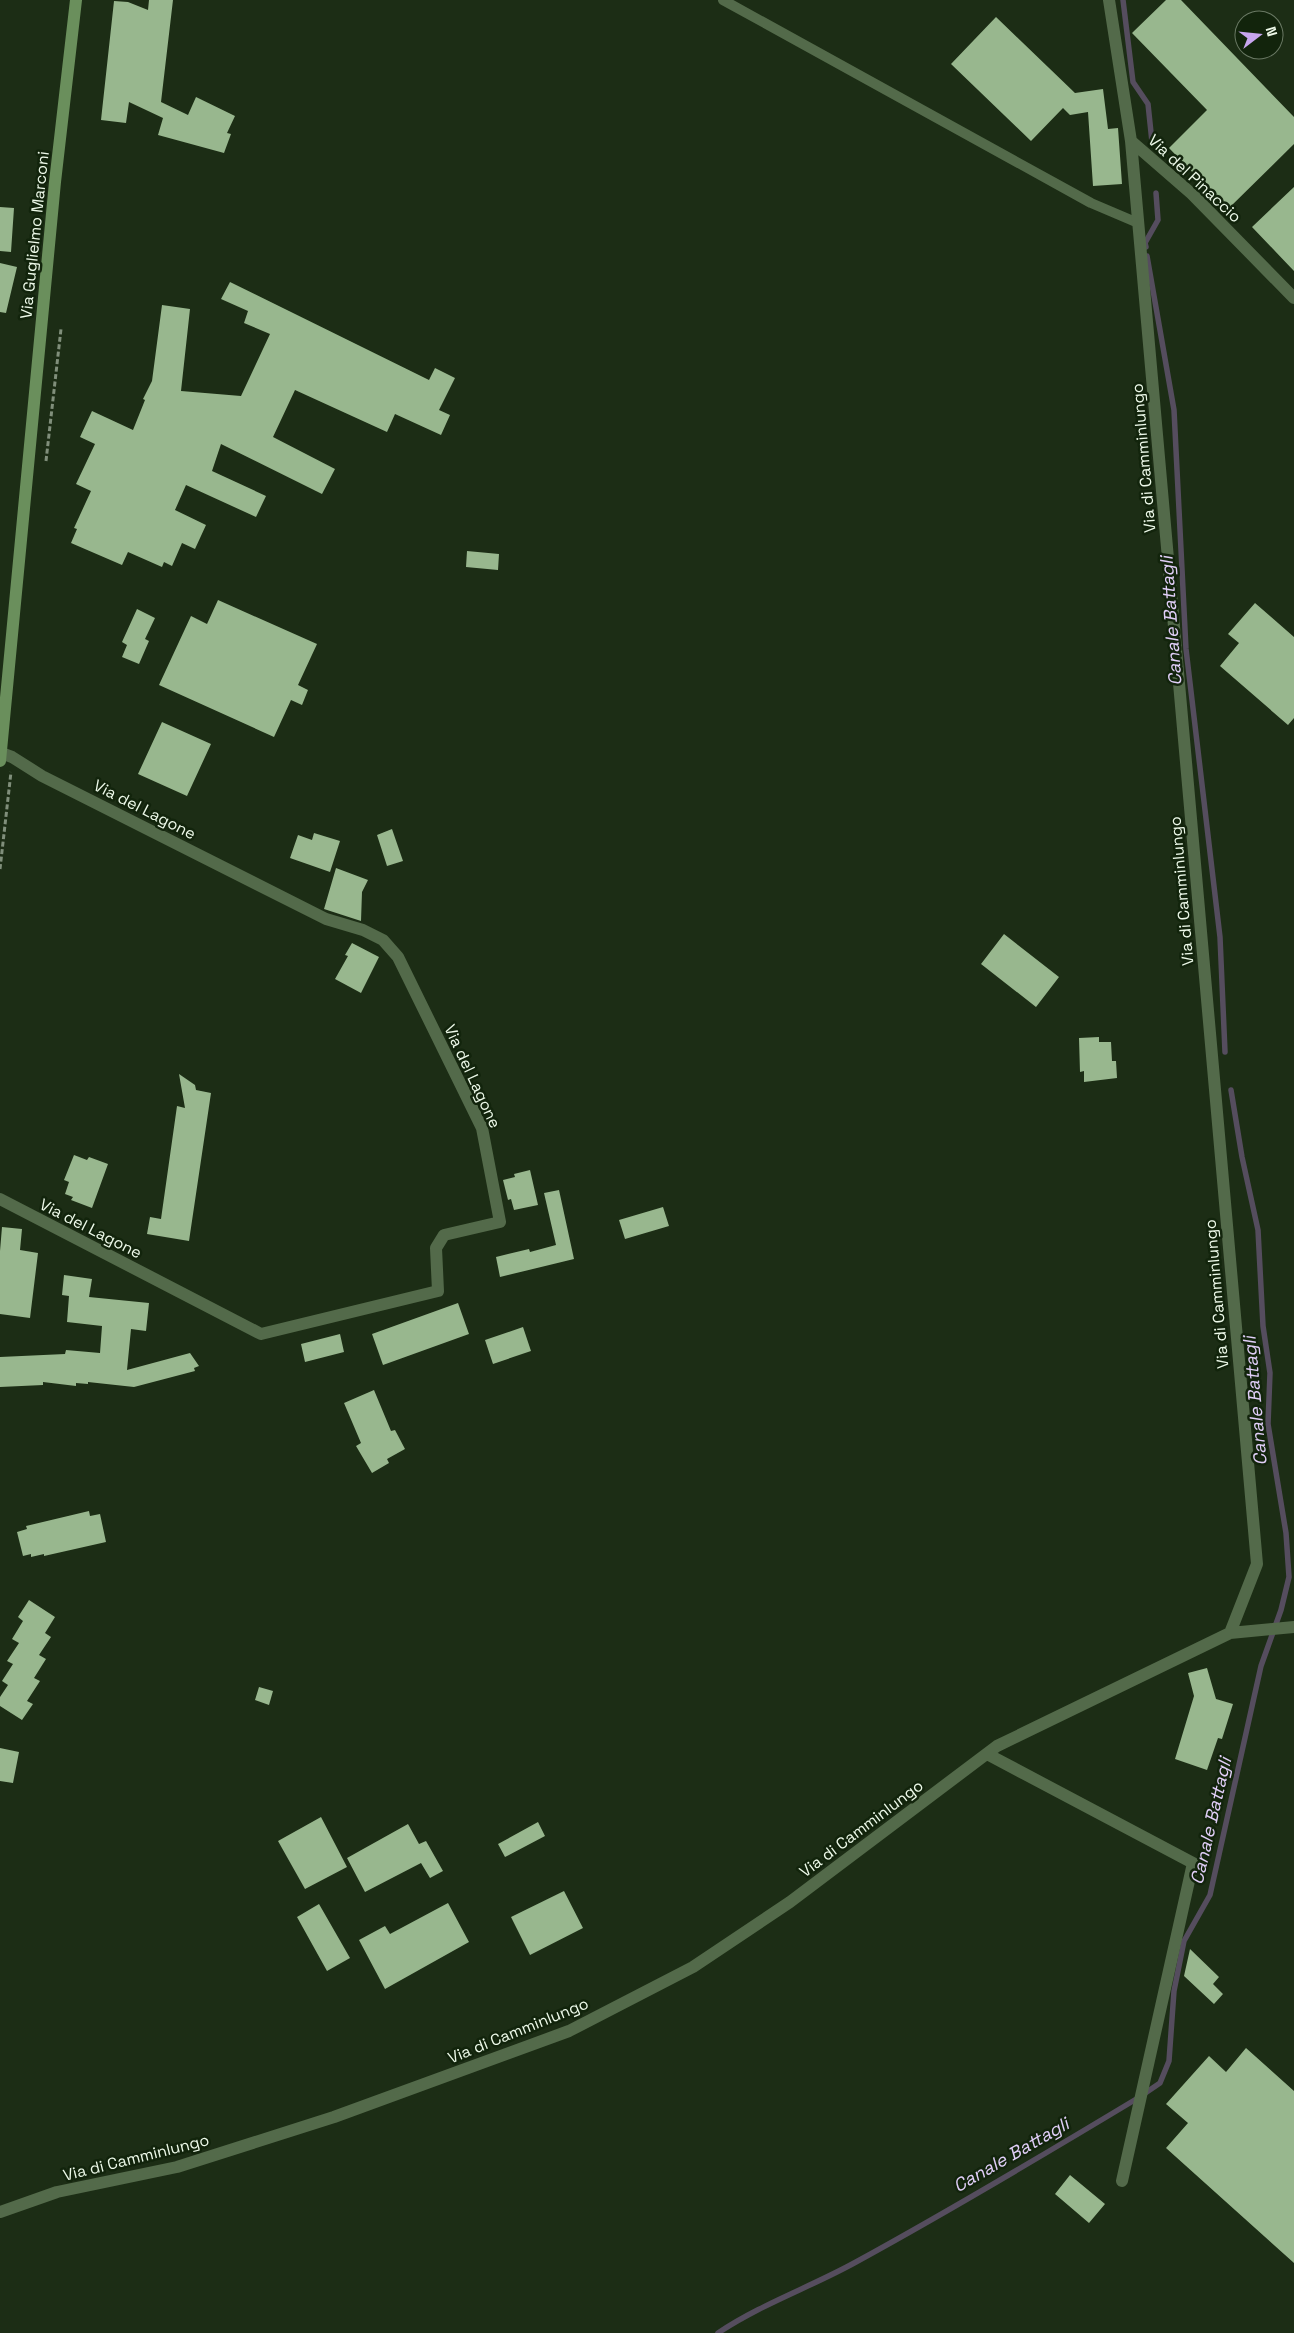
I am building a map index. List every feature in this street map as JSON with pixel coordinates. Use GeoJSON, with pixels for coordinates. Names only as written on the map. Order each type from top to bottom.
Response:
{"type":"FeatureCollection","features":[{"type":"Feature","properties":{"kind":"street","name":"Via Guglielmo Marconi"},"geometry":{"type":"LineString","coordinates":[[0,757],[55,182],[76,0]]}},
{"type":"Feature","properties":{"kind":"street","name":"Via del Pinaccio"},"geometry":{"type":"LineString","coordinates":[[1109,0],[1123,102],[1131,141],[1192,194],[1294,298]]}},
{"type":"Feature","properties":{"kind":"street","name":"Via di Camminlungo"},"geometry":{"type":"LineString","coordinates":[[1131,141],[1257,1564],[1230,1633]]}},
{"type":"Feature","properties":{"kind":"street","name":"Via del Lagone"},"geometry":{"type":"LineString","coordinates":[[0,757],[12,757],[42,776],[326,918],[363,930],[384,940],[398,957],[482,1128],[500,1222],[444,1235],[436,1248],[438,1291],[260,1334],[0,1199]]}},
{"type":"Feature","properties":{"kind":"street","name":"Via di Camminlungo"},"geometry":{"type":"LineString","coordinates":[[0,2212],[57,2192],[186,2164],[334,2117],[569,2031],[693,1967],[790,1902],[997,1746],[1230,1633],[1289,1627]]}},
{"type":"Feature","properties":{"kind":"street"},"geometry":{"type":"LineString","coordinates":[[987,1754],[1194,1863],[1122,2181]]}},
{"type":"Feature","properties":{"kind":"lane"},"geometry":{"type":"LineString","coordinates":[[723,0],[1091,204],[1138,223],[1123,102]]}},
{"type":"Feature","properties":{"kind":"building"},"geometry":{"type":"Polygon","coordinates":[[[149,0],[173,0],[161,102],[188,115],[196,97],[235,116],[227,133],[231,134],[224,153],[158,135],[163,118],[129,102],[126,123],[101,120],[114,1],[128,2],[148,10],[149,0]]]}},
{"type":"Feature","properties":{"kind":"building"},"geometry":{"type":"Polygon","coordinates":[[[1166,0],[1181,0],[1234,55],[1234,60],[1239,60],[1294,117],[1294,144],[1228,209],[1169,148],[1207,110],[1132,33],[1166,0]]]}},
{"type":"Feature","properties":{"kind":"building"},"geometry":{"type":"Polygon","coordinates":[[[996,17],[1075,93],[1103,89],[1108,129],[1118,128],[1122,184],[1093,186],[1088,112],[1070,115],[1063,108],[1031,141],[951,64],[996,17]]]}},
{"type":"Feature","properties":{"kind":"building"},"geometry":{"type":"Polygon","coordinates":[[[1294,187],[1294,271],[1252,227],[1294,187]]]}},
{"type":"Feature","properties":{"kind":"building"},"geometry":{"type":"Polygon","coordinates":[[[0,207],[14,208],[11,252],[0,251],[0,207]]]}},
{"type":"Feature","properties":{"kind":"building"},"geometry":{"type":"Polygon","coordinates":[[[0,263],[17,267],[6,313],[0,312],[0,263]]]}},
{"type":"Feature","properties":{"kind":"building"},"geometry":{"type":"Polygon","coordinates":[[[230,282],[429,380],[435,368],[455,378],[439,410],[450,415],[441,435],[395,414],[387,432],[295,390],[273,437],[335,469],[322,494],[221,444],[212,471],[266,496],[256,517],[186,485],[175,510],[206,525],[195,549],[182,543],[172,566],[164,562],[162,567],[128,552],[122,565],[71,543],[77,529],[74,528],[91,491],[76,484],[95,444],[80,437],[92,411],[133,430],[145,400],[143,399],[152,381],[162,305],[190,309],[181,391],[241,396],[270,334],[244,323],[248,311],[221,299],[230,282]]]}},
{"type":"Feature","properties":{"kind":"building"},"geometry":{"type":"Polygon","coordinates":[[[467,551],[499,554],[498,570],[466,567],[467,551]]]}},
{"type":"Feature","properties":{"kind":"building"},"geometry":{"type":"Polygon","coordinates":[[[218,600],[317,644],[298,685],[308,690],[302,705],[291,700],[274,737],[159,685],[191,616],[207,624],[218,600]]]}},
{"type":"Feature","properties":{"kind":"building"},"geometry":{"type":"Polygon","coordinates":[[[1255,603],[1294,637],[1294,718],[1288,725],[1220,666],[1239,643],[1228,634],[1255,603]]]}},
{"type":"Feature","properties":{"kind":"building"},"geometry":{"type":"Polygon","coordinates":[[[137,609],[155,618],[145,639],[149,641],[139,664],[122,657],[127,645],[122,642],[137,609]]]}},
{"type":"Feature","properties":{"kind":"building"},"geometry":{"type":"Polygon","coordinates":[[[162,722],[211,744],[187,796],[138,774],[162,722]]]}},
{"type":"Feature","properties":{"kind":"building"},"geometry":{"type":"Polygon","coordinates":[[[392,829],[403,861],[387,866],[377,835],[392,829]]]}},
{"type":"Feature","properties":{"kind":"building"},"geometry":{"type":"Polygon","coordinates":[[[314,833],[340,841],[330,872],[290,858],[298,835],[312,840],[314,833]]]}},
{"type":"Feature","properties":{"kind":"building"},"geometry":{"type":"Polygon","coordinates":[[[336,868],[368,880],[362,892],[361,921],[324,909],[336,868]]]}},
{"type":"Feature","properties":{"kind":"building"},"geometry":{"type":"Polygon","coordinates":[[[1004,934],[1059,977],[1036,1007],[981,964],[1004,934]]]}},
{"type":"Feature","properties":{"kind":"building"},"geometry":{"type":"Polygon","coordinates":[[[352,943],[379,957],[361,993],[335,979],[348,956],[345,955],[352,943]]]}},
{"type":"Feature","properties":{"kind":"building"},"geometry":{"type":"Polygon","coordinates":[[[1099,1037],[1099,1042],[1111,1042],[1112,1061],[1116,1061],[1117,1078],[1084,1082],[1084,1071],[1080,1072],[1079,1038],[1099,1037]]]}},
{"type":"Feature","properties":{"kind":"building"},"geometry":{"type":"Polygon","coordinates":[[[179,1074],[195,1085],[196,1090],[211,1093],[189,1241],[147,1234],[150,1217],[161,1219],[177,1106],[185,1108],[179,1074]]]}},
{"type":"Feature","properties":{"kind":"building"},"geometry":{"type":"Polygon","coordinates":[[[74,1155],[87,1160],[89,1157],[108,1164],[92,1208],[71,1200],[73,1197],[65,1194],[69,1182],[64,1180],[74,1155]]]}},
{"type":"Feature","properties":{"kind":"building"},"geometry":{"type":"Polygon","coordinates":[[[530,1170],[538,1205],[514,1210],[511,1199],[508,1200],[503,1180],[515,1177],[514,1174],[530,1170]]]}},
{"type":"Feature","properties":{"kind":"building"},"geometry":{"type":"Polygon","coordinates":[[[559,1190],[574,1259],[500,1277],[496,1257],[529,1249],[530,1252],[556,1245],[544,1193],[559,1190]]]}},
{"type":"Feature","properties":{"kind":"building"},"geometry":{"type":"Polygon","coordinates":[[[663,1207],[669,1226],[625,1239],[619,1220],[663,1207]]]}},
{"type":"Feature","properties":{"kind":"building"},"geometry":{"type":"Polygon","coordinates":[[[2,1227],[22,1229],[20,1250],[38,1253],[30,1318],[0,1314],[2,1227]]]}},
{"type":"Feature","properties":{"kind":"building"},"geometry":{"type":"Polygon","coordinates":[[[64,1275],[92,1279],[89,1297],[149,1303],[146,1331],[131,1329],[127,1370],[190,1353],[199,1366],[194,1368],[195,1371],[134,1387],[88,1382],[88,1384],[76,1383],[76,1386],[43,1382],[43,1385],[0,1387],[0,1357],[65,1354],[66,1350],[100,1353],[102,1326],[67,1322],[69,1296],[62,1295],[64,1275]]]}},
{"type":"Feature","properties":{"kind":"building"},"geometry":{"type":"Polygon","coordinates":[[[458,1303],[469,1334],[383,1365],[372,1334],[458,1303]]]}},
{"type":"Feature","properties":{"kind":"building"},"geometry":{"type":"Polygon","coordinates":[[[523,1327],[531,1351],[493,1364],[485,1340],[523,1327]]]}},
{"type":"Feature","properties":{"kind":"building"},"geometry":{"type":"Polygon","coordinates":[[[340,1334],[344,1352],[305,1362],[301,1344],[340,1334]]]}},
{"type":"Feature","properties":{"kind":"building"},"geometry":{"type":"Polygon","coordinates":[[[374,1390],[391,1431],[395,1430],[405,1449],[387,1459],[389,1463],[372,1473],[356,1446],[361,1443],[344,1403],[374,1390]]]}},
{"type":"Feature","properties":{"kind":"building"},"geometry":{"type":"Polygon","coordinates":[[[89,1511],[90,1516],[100,1514],[106,1542],[44,1556],[44,1554],[31,1557],[31,1554],[23,1556],[17,1532],[27,1529],[26,1526],[89,1511]]]}},
{"type":"Feature","properties":{"kind":"building"},"geometry":{"type":"Polygon","coordinates":[[[29,1600],[55,1617],[45,1633],[51,1637],[39,1655],[46,1659],[34,1678],[40,1681],[27,1701],[33,1704],[22,1720],[0,1706],[0,1697],[8,1685],[2,1681],[13,1664],[7,1661],[19,1643],[12,1639],[23,1621],[18,1617],[29,1600]]]}},
{"type":"Feature","properties":{"kind":"building"},"geometry":{"type":"Polygon","coordinates":[[[1207,1668],[1216,1699],[1233,1704],[1222,1739],[1218,1738],[1207,1770],[1175,1759],[1194,1696],[1188,1673],[1207,1668]]]}},
{"type":"Feature","properties":{"kind":"building"},"geometry":{"type":"Polygon","coordinates":[[[259,1687],[273,1691],[269,1705],[255,1700],[259,1687]]]}},
{"type":"Feature","properties":{"kind":"building"},"geometry":{"type":"Polygon","coordinates":[[[0,1748],[19,1752],[13,1783],[0,1781],[0,1748]]]}},
{"type":"Feature","properties":{"kind":"building"},"geometry":{"type":"Polygon","coordinates":[[[321,1817],[347,1867],[305,1889],[278,1841],[321,1817]]]}},
{"type":"Feature","properties":{"kind":"building"},"geometry":{"type":"Polygon","coordinates":[[[538,1822],[545,1836],[505,1857],[498,1844],[538,1822]]]}},
{"type":"Feature","properties":{"kind":"building"},"geometry":{"type":"Polygon","coordinates":[[[408,1824],[419,1844],[426,1841],[443,1871],[430,1878],[421,1863],[365,1892],[347,1858],[408,1824]]]}},
{"type":"Feature","properties":{"kind":"building"},"geometry":{"type":"Polygon","coordinates":[[[564,1891],[583,1928],[530,1955],[511,1917],[564,1891]]]}},
{"type":"Feature","properties":{"kind":"building"},"geometry":{"type":"Polygon","coordinates":[[[448,1903],[469,1942],[385,1989],[359,1940],[385,1926],[390,1934],[448,1903]]]}},
{"type":"Feature","properties":{"kind":"building"},"geometry":{"type":"Polygon","coordinates":[[[319,1904],[350,1958],[327,1971],[297,1917],[319,1904]]]}},
{"type":"Feature","properties":{"kind":"building"},"geometry":{"type":"Polygon","coordinates":[[[1190,1949],[1219,1977],[1213,1984],[1223,1994],[1214,2004],[1184,1976],[1190,1949]]]}},
{"type":"Feature","properties":{"kind":"building"},"geometry":{"type":"Polygon","coordinates":[[[1246,2048],[1294,2091],[1294,2263],[1166,2148],[1188,2123],[1166,2104],[1209,2056],[1226,2072],[1246,2048]]]}},
{"type":"Feature","properties":{"kind":"building"},"geometry":{"type":"Polygon","coordinates":[[[1070,2175],[1105,2204],[1089,2223],[1055,2194],[1070,2175]]]}},
{"type":"Feature","properties":{"kind":"waterway","name":"Canale Battagli"},"geometry":{"type":"LineString","coordinates":[[1123,0],[1133,82],[1148,104],[1152,142]]}},
{"type":"Feature","properties":{"kind":"waterway","name":"Canale Battagli"},"geometry":{"type":"LineString","coordinates":[[1146,247],[1145,243],[1158,220],[1156,193]]}},
{"type":"Feature","properties":{"kind":"waterway","name":"Canale Battagli"},"geometry":{"type":"LineString","coordinates":[[1147,256],[1174,410],[1186,649],[1220,937],[1225,1052]]}},
{"type":"Feature","properties":{"kind":"waterway","name":"Canale Battagli"},"geometry":{"type":"LineString","coordinates":[[718,2333],[751,2313],[839,2271],[998,2182],[1160,2083],[1169,2061],[1174,1991],[1184,1941],[1210,1895],[1261,1666],[1281,1610],[1289,1577],[1286,1533],[1268,1424],[1270,1373],[1263,1326],[1258,1230],[1242,1157],[1231,1090]]}}]}
